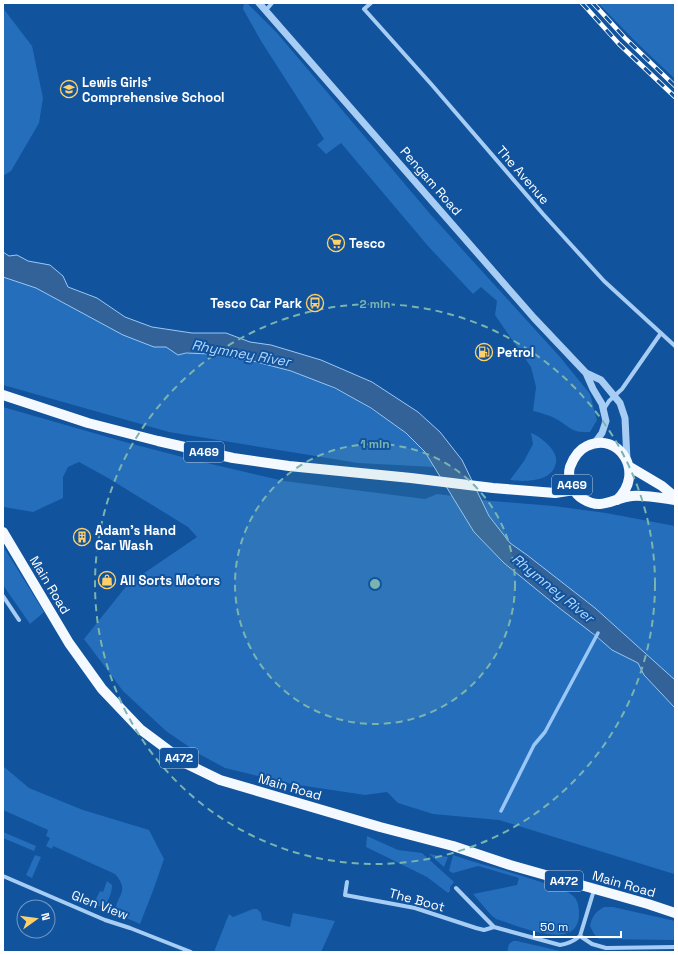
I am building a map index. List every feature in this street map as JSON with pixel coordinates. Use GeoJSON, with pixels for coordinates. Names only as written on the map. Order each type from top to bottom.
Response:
{"type":"FeatureCollection","features":[{"type":"Feature","properties":{"kind":"main road","name":"A469"},"geometry":{"type":"LineString","coordinates":[[3,395],[88,423],[233,458],[289,466],[493,488],[556,493],[574,490]]}},
{"type":"Feature","properties":{"kind":"main road","name":"A469"},"geometry":{"type":"LineString","coordinates":[[594,444],[612,446],[620,451],[628,463],[662,486],[675,498],[637,496],[617,500],[607,504],[588,503],[580,498],[570,481],[570,470],[573,460],[579,452],[594,444]]}},
{"type":"Feature","properties":{"kind":"main road"},"geometry":{"type":"LineString","coordinates":[[617,500],[624,494],[628,485],[630,476],[628,463]]}},
{"type":"Feature","properties":{"kind":"main road","name":"Main Road"},"geometry":{"type":"LineString","coordinates":[[3,532],[69,643],[102,689],[140,729],[187,764],[220,780],[380,827],[453,846],[510,865],[675,913]]}},
{"type":"Feature","properties":{"kind":"street","name":"Pengam Road"},"geometry":{"type":"LineString","coordinates":[[259,3],[534,318],[586,373],[602,404],[606,420],[602,433],[594,444]]}},
{"type":"Feature","properties":{"kind":"street"},"geometry":{"type":"LineString","coordinates":[[266,10],[272,3]]}},
{"type":"Feature","properties":{"kind":"street","name":"The Avenue"},"geometry":{"type":"LineString","coordinates":[[371,3],[364,9],[432,85],[543,214],[604,280],[675,346]]}},
{"type":"Feature","properties":{"kind":"street"},"geometry":{"type":"LineString","coordinates":[[604,410],[609,401],[622,389],[661,333]]}},
{"type":"Feature","properties":{"kind":"street","name":"Pengam Road"},"geometry":{"type":"LineString","coordinates":[[586,373],[601,380],[620,403],[625,418],[628,463]]}},
{"type":"Feature","properties":{"kind":"street"},"geometry":{"type":"LineString","coordinates":[[3,596],[19,620]]}},
{"type":"Feature","properties":{"kind":"street","name":"Glen View"},"geometry":{"type":"LineString","coordinates":[[3,876],[105,920],[130,928],[191,952]]}},
{"type":"Feature","properties":{"kind":"street","name":"The Boot"},"geometry":{"type":"LineString","coordinates":[[347,882],[345,895],[415,908],[484,930],[494,927]]}},
{"type":"Feature","properties":{"kind":"street"},"geometry":{"type":"LineString","coordinates":[[456,888],[494,927],[560,945],[566,945],[576,940],[580,936],[594,890]]}},
{"type":"Feature","properties":{"kind":"street"},"geometry":{"type":"LineString","coordinates":[[580,936],[592,944],[606,948],[675,947]]}},
{"type":"Feature","properties":{"kind":"shaded area"},"geometry":{"type":"Polygon","coordinates":[[[244,3],[248,4],[277,33],[431,215],[560,357],[590,394],[597,420],[590,432],[575,431],[546,414],[533,411],[536,387],[531,367],[495,315],[497,301],[481,287],[473,294],[428,246],[341,143],[326,154],[317,145],[324,139],[261,41],[243,9],[244,3]]]}},
{"type":"Feature","properties":{"kind":"shaded area"},"geometry":{"type":"Polygon","coordinates":[[[598,3],[675,3],[675,79],[637,43],[598,3]]]}},
{"type":"Feature","properties":{"kind":"shaded area"},"geometry":{"type":"Polygon","coordinates":[[[3,8],[32,46],[43,98],[39,123],[11,171],[3,176],[3,8]]]}},
{"type":"Feature","properties":{"kind":"shaded area"},"geometry":{"type":"Polygon","coordinates":[[[3,277],[36,288],[123,335],[154,347],[166,347],[178,355],[192,353],[235,358],[276,367],[314,380],[368,407],[407,434],[426,452],[435,467],[358,463],[169,432],[3,385],[3,277]]]}},
{"type":"Feature","properties":{"kind":"shaded area"},"geometry":{"type":"Polygon","coordinates":[[[3,407],[125,442],[284,481],[425,499],[437,494],[453,496],[474,532],[612,650],[638,663],[644,675],[675,708],[674,874],[499,820],[433,814],[398,803],[387,792],[365,795],[292,784],[225,768],[201,755],[166,731],[123,691],[84,639],[128,584],[197,537],[188,527],[79,462],[68,467],[63,477],[63,498],[33,512],[4,507],[3,407]]]}},
{"type":"Feature","properties":{"kind":"shaded area"},"geometry":{"type":"Polygon","coordinates":[[[531,433],[542,439],[555,454],[555,466],[548,475],[536,480],[510,480],[524,461],[533,444],[531,433]]]}},
{"type":"Feature","properties":{"kind":"shaded area"},"geometry":{"type":"Polygon","coordinates":[[[481,500],[554,506],[606,513],[675,526],[675,680],[595,608],[510,543],[489,516],[481,500]]]}},
{"type":"Feature","properties":{"kind":"shaded area"},"geometry":{"type":"Polygon","coordinates":[[[3,546],[44,612],[30,624],[3,585],[3,546]]]}},
{"type":"Feature","properties":{"kind":"shaded area"},"geometry":{"type":"Polygon","coordinates":[[[3,766],[29,788],[83,810],[149,830],[164,859],[140,924],[117,914],[116,909],[122,891],[122,886],[115,874],[53,846],[52,849],[46,846],[50,838],[46,836],[48,830],[3,810],[3,766]]]}},
{"type":"Feature","properties":{"kind":"shaded area"},"geometry":{"type":"Polygon","coordinates":[[[3,832],[36,846],[34,851],[3,838],[3,832]]]}},
{"type":"Feature","properties":{"kind":"shaded area"},"geometry":{"type":"Polygon","coordinates":[[[367,836],[398,850],[422,853],[454,882],[450,887],[450,891],[448,893],[427,877],[366,847],[367,836]]]}},
{"type":"Feature","properties":{"kind":"shaded area"},"geometry":{"type":"Polygon","coordinates":[[[429,854],[448,857],[444,867],[429,854]]]}},
{"type":"Feature","properties":{"kind":"shaded area"},"geometry":{"type":"Polygon","coordinates":[[[35,855],[41,857],[32,878],[26,875],[35,855]]]}},
{"type":"Feature","properties":{"kind":"shaded area"},"geometry":{"type":"Polygon","coordinates":[[[453,855],[530,878],[565,891],[577,901],[579,914],[576,926],[569,932],[558,935],[545,934],[531,931],[496,919],[473,894],[517,885],[519,878],[478,866],[453,873],[449,871],[453,855]]]}},
{"type":"Feature","properties":{"kind":"shaded area"},"geometry":{"type":"Polygon","coordinates":[[[107,881],[112,885],[112,888],[109,898],[103,906],[101,907],[81,899],[82,896],[95,901],[100,891],[103,892],[107,881]]]}},
{"type":"Feature","properties":{"kind":"shaded area"},"geometry":{"type":"Polygon","coordinates":[[[604,907],[613,907],[675,921],[675,940],[599,939],[594,934],[590,926],[594,915],[604,907]]]}},
{"type":"Feature","properties":{"kind":"shaded area"},"geometry":{"type":"Polygon","coordinates":[[[253,909],[257,909],[261,913],[262,920],[290,927],[293,913],[335,921],[321,952],[214,952],[229,914],[233,917],[253,909]]]}},
{"type":"Feature","properties":{"kind":"shaded area"},"geometry":{"type":"Polygon","coordinates":[[[513,941],[560,951],[591,952],[507,952],[509,944],[513,941]]]}},
{"type":"Feature","properties":{"kind":"water","name":"Rhymney River"},"geometry":{"type":"Polygon","coordinates":[[[3,252],[9,256],[17,255],[28,261],[50,265],[63,276],[68,287],[97,298],[125,317],[152,327],[192,333],[226,333],[250,342],[271,345],[321,360],[372,382],[418,412],[440,432],[462,460],[489,516],[510,543],[595,608],[675,680],[675,708],[644,675],[638,663],[612,650],[504,563],[474,532],[425,452],[406,433],[371,408],[335,388],[291,371],[249,360],[210,354],[186,353],[178,355],[166,347],[154,347],[123,335],[36,288],[3,277],[3,252]]]}},
{"type":"Feature","properties":{"kind":"waterway"},"geometry":{"type":"LineString","coordinates":[[501,811],[534,745],[545,732],[598,633]]}},
{"type":"Feature","properties":{"kind":"railway"},"geometry":{"type":"LineString","coordinates":[[582,3],[619,44],[675,97]]}},
{"type":"Feature","properties":{"kind":"railway"},"geometry":{"type":"LineString","coordinates":[[593,3],[625,38],[675,86]]}},
{"type":"Feature","properties":{"kind":"place","name":"Lewis Girls' Comprehensive School"},"geometry":{"type":"Point","coordinates":[69,89]}},
{"type":"Feature","properties":{"kind":"place","name":"Tesco"},"geometry":{"type":"Point","coordinates":[336,243]}},
{"type":"Feature","properties":{"kind":"place","name":"Tesco Car Park"},"geometry":{"type":"Point","coordinates":[315,303]}},
{"type":"Feature","properties":{"kind":"place","name":"Petrol"},"geometry":{"type":"Point","coordinates":[484,352]}},
{"type":"Feature","properties":{"kind":"place","name":"Adam's Hand Car Wash"},"geometry":{"type":"Point","coordinates":[82,537]}},
{"type":"Feature","properties":{"kind":"place","name":"All Sorts Motors"},"geometry":{"type":"Point","coordinates":[107,580]}}]}
